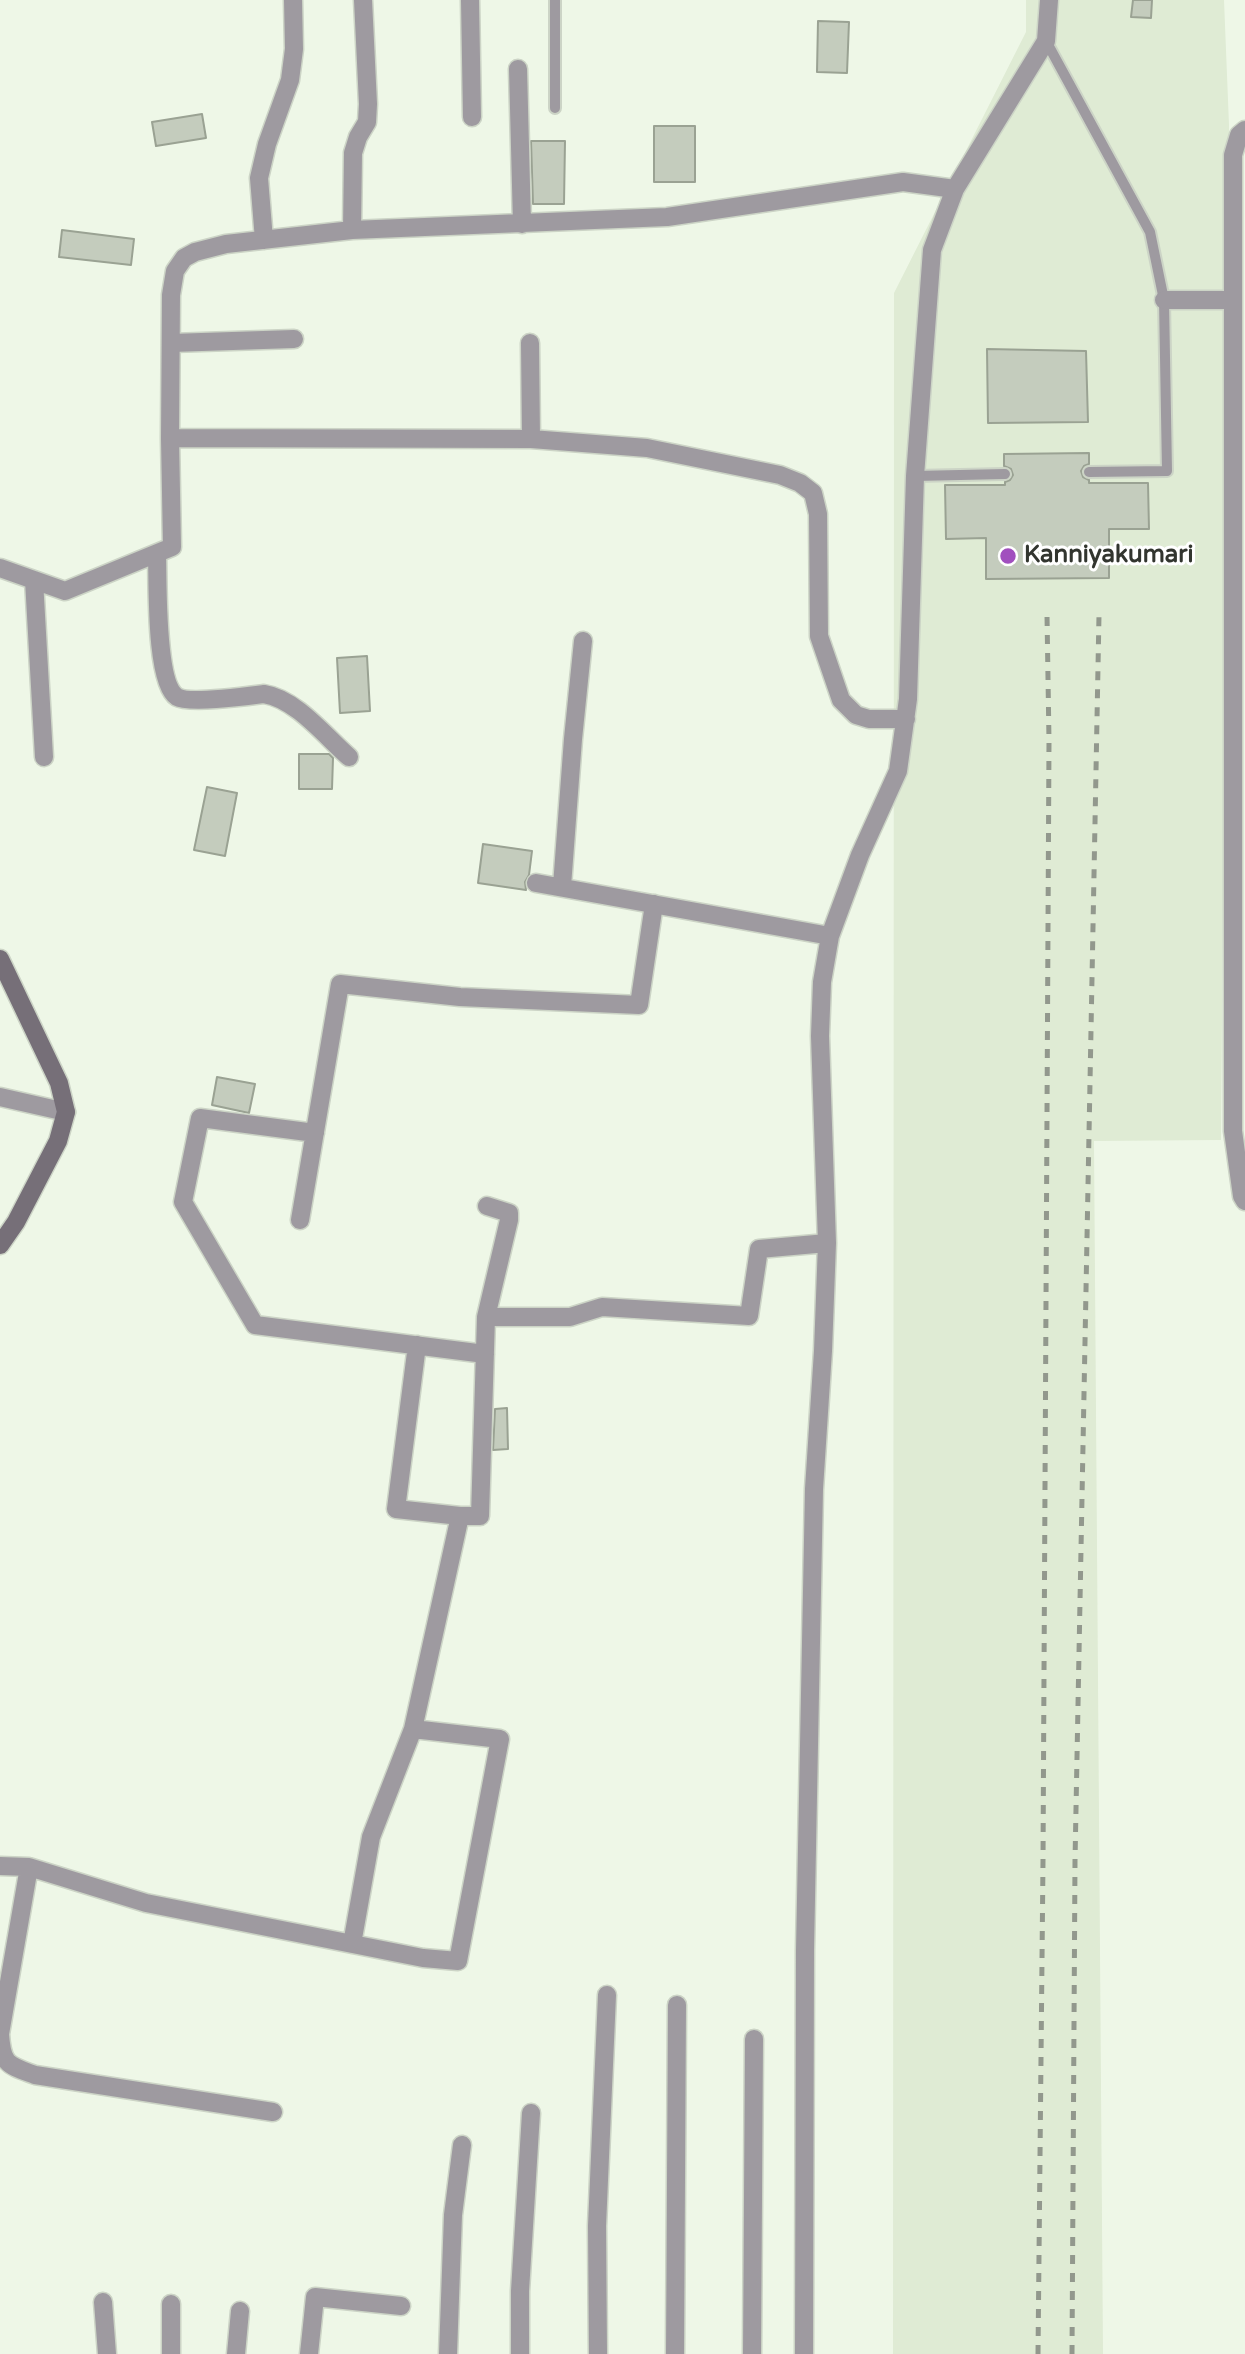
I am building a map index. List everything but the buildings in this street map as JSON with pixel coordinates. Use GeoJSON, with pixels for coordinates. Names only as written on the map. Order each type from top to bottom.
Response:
{"type":"FeatureCollection","features":[{"type":"Feature","properties":{"kind":"street"},"geometry":{"type":"LineString","coordinates":[[264,240],[259,178],[267,145],[290,80],[294,50],[293,0]]}},
{"type":"Feature","properties":{"kind":"street"},"geometry":{"type":"LineString","coordinates":[[352,230],[353,153],[367,122],[368,103],[363,0]]}},
{"type":"Feature","properties":{"kind":"street"},"geometry":{"type":"LineString","coordinates":[[470,0],[472,117]]}},
{"type":"Feature","properties":{"kind":"street"},"geometry":{"type":"LineString","coordinates":[[804,2354],[805,1964],[814,1503],[827,1243],[820,1036],[822,982],[830,936],[860,855],[898,771],[906,719],[915,476],[932,250],[955,189],[1046,41],[1049,0]]}},
{"type":"Feature","properties":{"kind":"street"},"geometry":{"type":"LineString","coordinates":[[517,69],[522,224]]}},
{"type":"Feature","properties":{"kind":"street"},"geometry":{"type":"LineString","coordinates":[[1245,130],[1239,135],[1233,155],[1233,1131],[1242,1196],[1245,1201]]}},
{"type":"Feature","properties":{"kind":"street"},"geometry":{"type":"LineString","coordinates":[[0,568],[65,591],[172,547],[172,295],[175,271],[184,258],[195,252],[226,244],[352,230],[667,217],[903,182],[955,189]]}},
{"type":"Feature","properties":{"kind":"street"},"geometry":{"type":"LineString","coordinates":[[1164,300],[1233,300]]}},
{"type":"Feature","properties":{"kind":"street"},"geometry":{"type":"LineString","coordinates":[[171,343],[294,338]]}},
{"type":"Feature","properties":{"kind":"street"},"geometry":{"type":"LineString","coordinates":[[530,344],[531,439]]}},
{"type":"Feature","properties":{"kind":"street"},"geometry":{"type":"LineString","coordinates":[[170,438],[531,439],[647,448],[780,475],[800,482],[813,493],[818,514],[819,636],[841,700],[856,715],[869,719],[906,719]]}},
{"type":"Feature","properties":{"kind":"street"},"geometry":{"type":"LineString","coordinates":[[157,554],[162,665],[167,685],[178,697],[193,700],[264,694],[276,696],[289,702],[349,757]]}},
{"type":"Feature","properties":{"kind":"street"},"geometry":{"type":"LineString","coordinates":[[34,580],[44,757]]}},
{"type":"Feature","properties":{"kind":"street"},"geometry":{"type":"LineString","coordinates":[[562,886],[583,641]]}},
{"type":"Feature","properties":{"kind":"street"},"geometry":{"type":"LineString","coordinates":[[536,883],[830,936]]}},
{"type":"Feature","properties":{"kind":"street"},"geometry":{"type":"LineString","coordinates":[[299,1220],[340,984],[460,997],[639,1004],[654,904]]}},
{"type":"Feature","properties":{"kind":"street"},"geometry":{"type":"LineString","coordinates":[[0,959],[59,1083],[66,1112],[58,1141],[16,1222],[0,1245]]}},
{"type":"Feature","properties":{"kind":"street"},"geometry":{"type":"LineString","coordinates":[[0,1097],[66,1112]]}},
{"type":"Feature","properties":{"kind":"street"},"geometry":{"type":"LineString","coordinates":[[315,1133],[200,1118],[183,1202],[255,1325],[485,1354]]}},
{"type":"Feature","properties":{"kind":"street"},"geometry":{"type":"LineString","coordinates":[[417,1345],[396,1508],[480,1516],[486,1317],[509,1220],[509,1213],[487,1206]]}},
{"type":"Feature","properties":{"kind":"street"},"geometry":{"type":"LineString","coordinates":[[486,1317],[570,1317],[602,1307],[749,1316],[758,1249],[827,1243]]}},
{"type":"Feature","properties":{"kind":"street"},"geometry":{"type":"LineString","coordinates":[[352,1944],[371,1837],[413,1729],[460,1516]]}},
{"type":"Feature","properties":{"kind":"street"},"geometry":{"type":"LineString","coordinates":[[0,1866],[29,1867],[146,1903],[423,1958],[458,1961],[500,1739],[413,1729]]}},
{"type":"Feature","properties":{"kind":"street"},"geometry":{"type":"LineString","coordinates":[[29,1867],[0,2034],[1,2054],[11,2067],[36,2075],[273,2112]]}},
{"type":"Feature","properties":{"kind":"street"},"geometry":{"type":"LineString","coordinates":[[598,2354],[597,2226],[607,1995]]}},
{"type":"Feature","properties":{"kind":"street"},"geometry":{"type":"LineString","coordinates":[[675,2354],[677,2005]]}},
{"type":"Feature","properties":{"kind":"street"},"geometry":{"type":"LineString","coordinates":[[752,2354],[754,2039]]}},
{"type":"Feature","properties":{"kind":"street"},"geometry":{"type":"LineString","coordinates":[[520,2354],[520,2291],[531,2113]]}},
{"type":"Feature","properties":{"kind":"street"},"geometry":{"type":"LineString","coordinates":[[448,2354],[453,2215],[462,2145]]}},
{"type":"Feature","properties":{"kind":"street"},"geometry":{"type":"LineString","coordinates":[[309,2354],[316,2297],[401,2306]]}},
{"type":"Feature","properties":{"kind":"street"},"geometry":{"type":"LineString","coordinates":[[103,2302],[107,2354]]}},
{"type":"Feature","properties":{"kind":"street"},"geometry":{"type":"LineString","coordinates":[[171,2354],[172,2304]]}},
{"type":"Feature","properties":{"kind":"street"},"geometry":{"type":"LineString","coordinates":[[236,2354],[240,2311]]}},
{"type":"Feature","properties":{"kind":"lane"},"geometry":{"type":"LineString","coordinates":[[555,0],[555,108]]}},
{"type":"Feature","properties":{"kind":"lane"},"geometry":{"type":"LineString","coordinates":[[1046,41],[1150,232],[1164,300],[1167,471],[1089,472]]}},
{"type":"Feature","properties":{"kind":"lane"},"geometry":{"type":"LineString","coordinates":[[915,476],[1005,474]]}},
{"type":"Feature","properties":{"kind":"shaded area"},"geometry":{"type":"Polygon","coordinates":[[[1026,0],[1224,0],[1229,125],[1221,1140],[1094,1141],[1103,2354],[893,2354],[894,293],[1026,32],[1026,0]]]}},
{"type":"Feature","properties":{"kind":"railway"},"geometry":{"type":"LineString","coordinates":[[1038,2354],[1049,741],[1047,615]]}},
{"type":"Feature","properties":{"kind":"railway"},"geometry":{"type":"LineString","coordinates":[[1072,2354],[1075,1861],[1099,615]]}},
{"type":"Feature","properties":{"kind":"place","name":"Kanniyakumari"},"geometry":{"type":"Point","coordinates":[1008,556]}}]}
